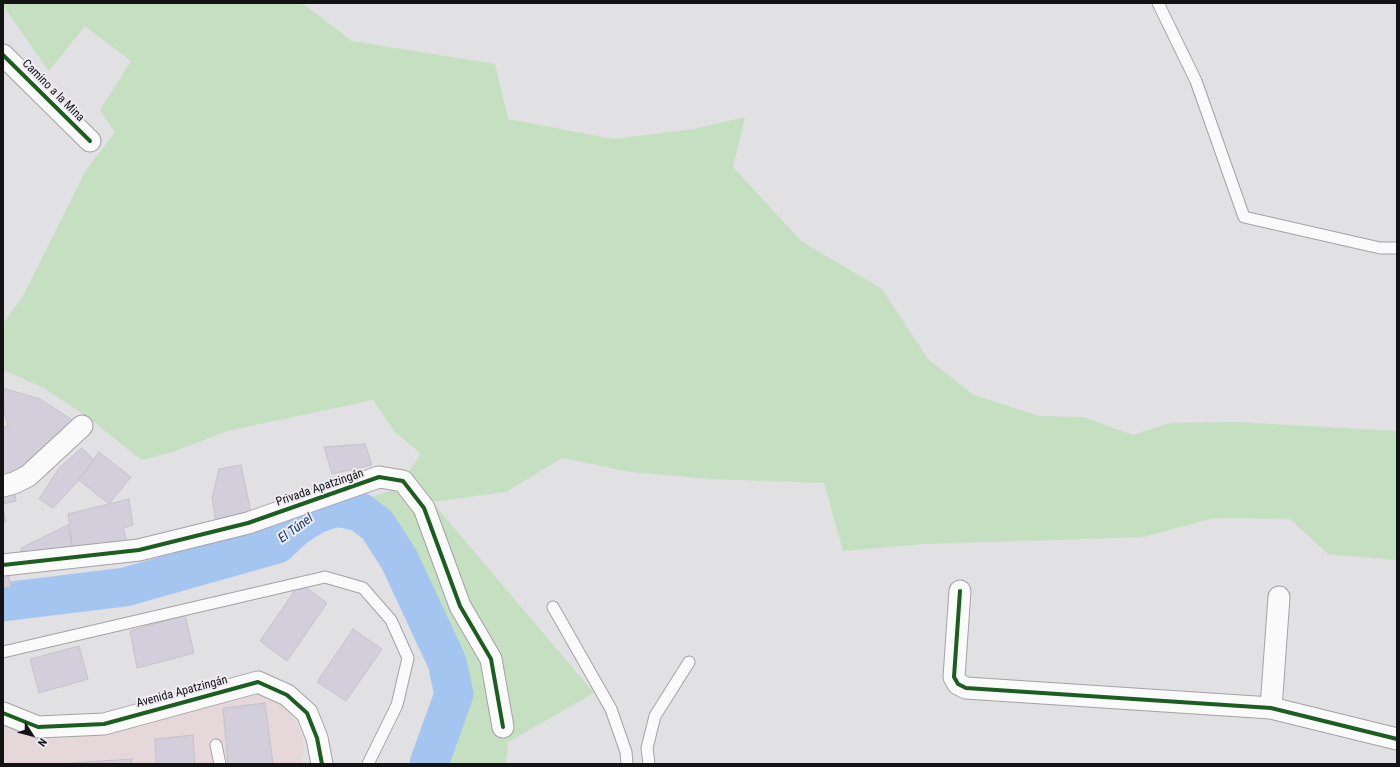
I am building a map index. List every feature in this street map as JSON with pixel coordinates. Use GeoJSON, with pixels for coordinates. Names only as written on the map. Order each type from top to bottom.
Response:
{"type":"FeatureCollection","features":[{"type":"Feature","properties":{"kind":"street","name":"Camino a la Mina"},"geometry":{"type":"LineString","coordinates":[[3,55],[90,141]]}},
{"type":"Feature","properties":{"kind":"street"},"geometry":{"type":"LineString","coordinates":[[3,486],[14,483],[28,476],[82,426]]}},
{"type":"Feature","properties":{"kind":"street","name":"Privada Apatzingán"},"geometry":{"type":"LineString","coordinates":[[3,565],[139,550],[248,523],[380,477],[403,481],[424,508],[460,606],[491,659],[503,727]]}},
{"type":"Feature","properties":{"kind":"street"},"geometry":{"type":"LineString","coordinates":[[960,591],[954,677],[958,684],[966,688],[1271,708],[1397,739]]}},
{"type":"Feature","properties":{"kind":"street"},"geometry":{"type":"LineString","coordinates":[[1271,708],[1279,597]]}},
{"type":"Feature","properties":{"kind":"street","name":"Avenida Apatzingán"},"geometry":{"type":"LineString","coordinates":[[3,713],[38,727],[104,724],[258,682],[287,695],[307,712],[317,738],[322,764]]}},
{"type":"Feature","properties":{"kind":"lane"},"geometry":{"type":"LineString","coordinates":[[1158,3],[1196,81],[1244,217],[1380,248],[1397,248]]}},
{"type":"Feature","properties":{"kind":"lane"},"geometry":{"type":"LineString","coordinates":[[3,652],[325,577],[363,588],[392,620],[408,658],[397,705],[368,764]]}},
{"type":"Feature","properties":{"kind":"lane"},"geometry":{"type":"LineString","coordinates":[[553,607],[611,709],[626,752],[627,764]]}},
{"type":"Feature","properties":{"kind":"lane"},"geometry":{"type":"LineString","coordinates":[[649,764],[647,748],[655,716],[689,662]]}},
{"type":"Feature","properties":{"kind":"lane"},"geometry":{"type":"LineString","coordinates":[[216,745],[220,764]]}},
{"type":"Feature","properties":{"kind":"shaded area"},"geometry":{"type":"Polygon","coordinates":[[[252,691],[273,696],[288,710],[297,724],[303,739],[301,764],[3,764],[3,720],[65,735],[252,691]]]}},
{"type":"Feature","properties":{"kind":"green space"},"geometry":{"type":"Polygon","coordinates":[[[3,3],[302,3],[352,41],[495,64],[508,119],[613,139],[694,129],[745,117],[733,167],[801,241],[882,289],[929,360],[974,395],[1039,416],[1083,417],[1133,435],[1170,423],[1236,422],[1397,431],[1397,560],[1328,554],[1290,519],[1214,518],[1143,537],[925,544],[843,551],[824,483],[710,479],[631,472],[562,458],[506,492],[432,502],[594,693],[508,742],[506,764],[417,764],[445,703],[439,677],[412,620],[370,544],[354,528],[332,528],[312,536],[292,552],[270,562],[128,602],[3,618],[3,588],[79,586],[260,541],[319,505],[339,496],[363,500],[398,488],[421,454],[394,431],[373,400],[227,431],[173,452],[142,460],[86,416],[44,388],[3,370],[3,324],[23,296],[85,172],[115,132],[100,110],[131,61],[85,26],[49,71],[3,6],[3,3]]]}},
{"type":"Feature","properties":{"kind":"building"},"geometry":{"type":"Polygon","coordinates":[[[3,388],[40,399],[80,425],[18,474],[3,478],[3,427],[8,427],[4,410],[3,388]]]}},
{"type":"Feature","properties":{"kind":"building"},"geometry":{"type":"Polygon","coordinates":[[[365,444],[372,465],[332,474],[324,447],[365,444]]]}},
{"type":"Feature","properties":{"kind":"building"},"geometry":{"type":"Polygon","coordinates":[[[82,448],[94,460],[79,480],[53,508],[39,499],[60,467],[82,448]]]}},
{"type":"Feature","properties":{"kind":"building"},"geometry":{"type":"Polygon","coordinates":[[[99,452],[131,477],[109,504],[79,480],[99,452]]]}},
{"type":"Feature","properties":{"kind":"building"},"geometry":{"type":"Polygon","coordinates":[[[241,465],[251,513],[217,527],[212,498],[219,469],[241,465]]]}},
{"type":"Feature","properties":{"kind":"building"},"geometry":{"type":"Polygon","coordinates":[[[15,492],[16,501],[3,504],[3,495],[15,492]]]}},
{"type":"Feature","properties":{"kind":"building"},"geometry":{"type":"Polygon","coordinates":[[[129,499],[133,525],[123,528],[127,541],[73,551],[68,514],[129,499]]]}},
{"type":"Feature","properties":{"kind":"building"},"geometry":{"type":"Polygon","coordinates":[[[3,508],[6,522],[3,522],[3,508]]]}},
{"type":"Feature","properties":{"kind":"building"},"geometry":{"type":"Polygon","coordinates":[[[68,525],[74,557],[21,557],[21,548],[68,525]]]}},
{"type":"Feature","properties":{"kind":"building"},"geometry":{"type":"Polygon","coordinates":[[[8,572],[11,587],[3,588],[3,573],[8,572]]]}},
{"type":"Feature","properties":{"kind":"building"},"geometry":{"type":"Polygon","coordinates":[[[300,583],[327,603],[287,661],[260,641],[300,583]]]}},
{"type":"Feature","properties":{"kind":"building"},"geometry":{"type":"Polygon","coordinates":[[[185,615],[194,653],[137,668],[130,631],[185,615]]]}},
{"type":"Feature","properties":{"kind":"building"},"geometry":{"type":"Polygon","coordinates":[[[353,629],[382,649],[346,701],[317,682],[353,629]]]}},
{"type":"Feature","properties":{"kind":"building"},"geometry":{"type":"Polygon","coordinates":[[[79,646],[88,679],[39,693],[30,659],[79,646]]]}},
{"type":"Feature","properties":{"kind":"building"},"geometry":{"type":"Polygon","coordinates":[[[265,703],[273,764],[228,764],[223,708],[265,703]]]}},
{"type":"Feature","properties":{"kind":"building"},"geometry":{"type":"Polygon","coordinates":[[[193,735],[195,764],[156,764],[155,739],[193,735]]]}},
{"type":"Feature","properties":{"kind":"building"},"geometry":{"type":"Polygon","coordinates":[[[132,759],[131,764],[57,764],[132,759]]]}},
{"type":"Feature","properties":{"kind":"waterway","name":"El Túnel"},"geometry":{"type":"LineString","coordinates":[[3,602],[125,587],[277,544],[294,528],[314,515],[336,507],[360,512],[377,525],[399,559],[447,662],[454,694],[429,764]]}},
{"type":"Feature","properties":{"kind":"cycle path"},"geometry":{"type":"LineString","coordinates":[[3,55],[90,141]]}},
{"type":"Feature","properties":{"kind":"cycle path"},"geometry":{"type":"LineString","coordinates":[[3,565],[139,550],[248,523],[379,477],[403,481],[424,508],[460,606],[491,659],[503,727]]}},
{"type":"Feature","properties":{"kind":"cycle path"},"geometry":{"type":"LineString","coordinates":[[960,591],[954,677],[958,684],[966,688],[1271,708],[1397,739]]}},
{"type":"Feature","properties":{"kind":"cycle path"},"geometry":{"type":"LineString","coordinates":[[3,713],[38,727],[104,724],[258,682],[287,695],[307,713],[317,738],[322,764]]}}]}
